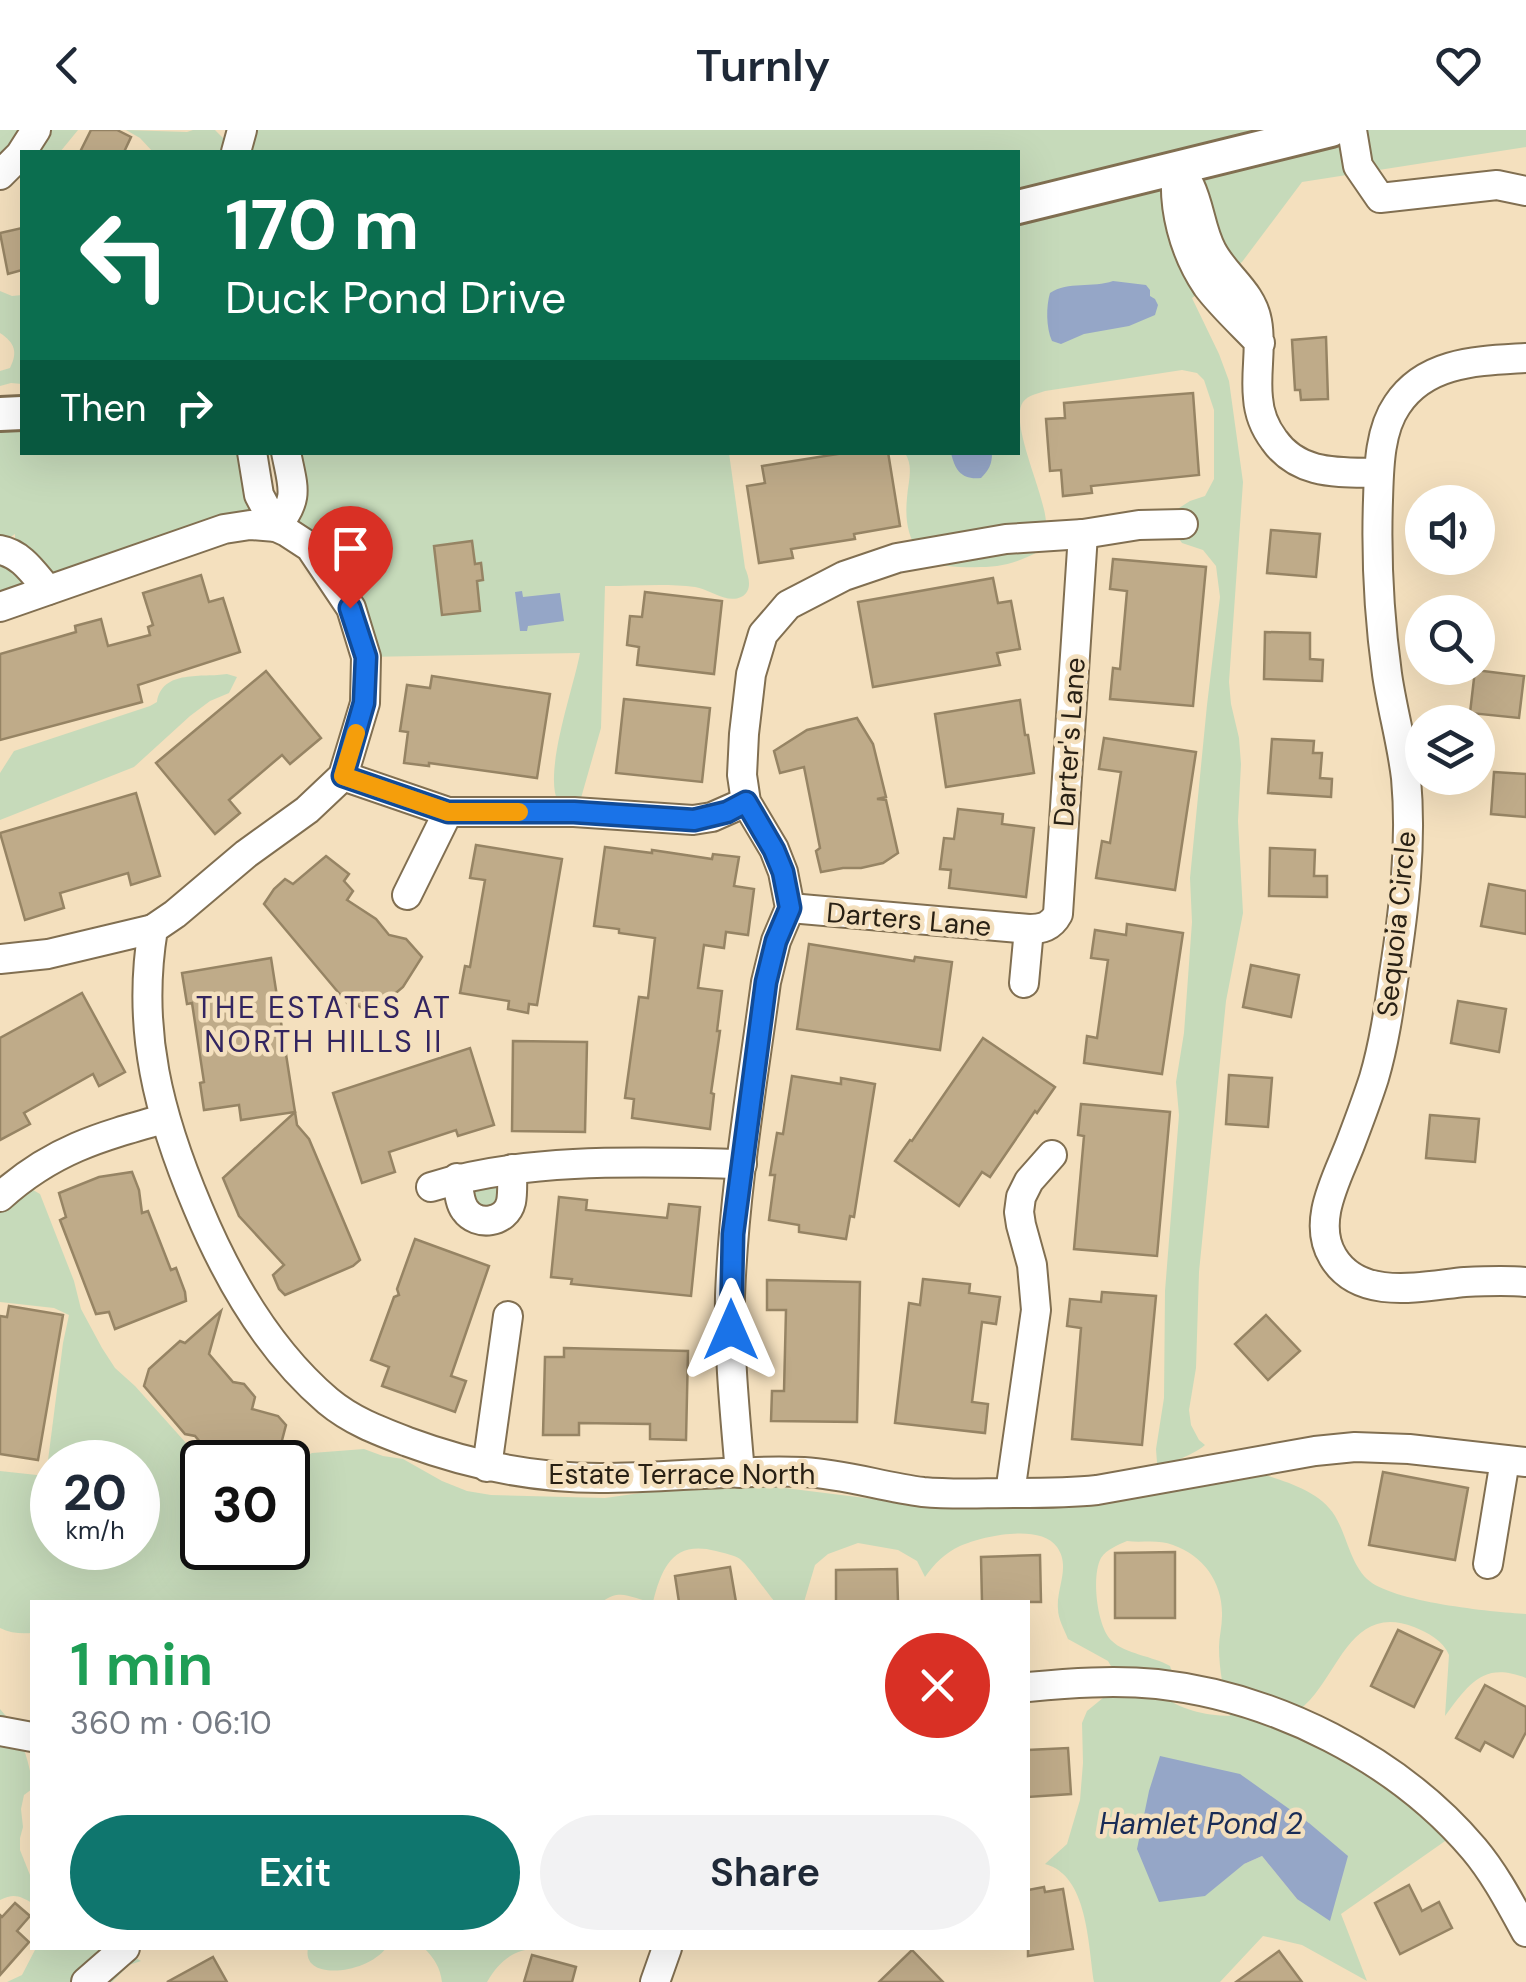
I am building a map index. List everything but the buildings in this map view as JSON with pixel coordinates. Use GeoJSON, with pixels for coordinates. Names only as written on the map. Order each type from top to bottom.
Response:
{"type":"FeatureCollection","features":[{"type":"Feature","properties":{"kind":"main road"},"geometry":{"type":"LineString","coordinates":[[1020,206],[1331,130]]}},
{"type":"Feature","properties":{"kind":"street"},"geometry":{"type":"LineString","coordinates":[[1352,130],[1358,166],[1380,198],[1496,185],[1526,191]]}},
{"type":"Feature","properties":{"kind":"street"},"geometry":{"type":"LineString","coordinates":[[0,175],[20,155]]}},
{"type":"Feature","properties":{"kind":"street"},"geometry":{"type":"LineString","coordinates":[[1177,167],[1190,185],[1212,252],[1252,305],[1260,343],[1257,397],[1262,419],[1279,447],[1289,457],[1320,471],[1378,473]]}},
{"type":"Feature","properties":{"kind":"street","name":"Sequoia Circle"},"geometry":{"type":"LineString","coordinates":[[1526,358],[1456,364],[1436,370],[1418,382],[1396,405],[1390,418],[1378,473],[1376,559],[1388,678],[1406,778],[1408,826],[1402,926],[1388,1018],[1374,1077],[1333,1186],[1324,1222],[1331,1254],[1342,1270],[1364,1283],[1388,1289],[1526,1282]]}},
{"type":"Feature","properties":{"kind":"street"},"geometry":{"type":"LineString","coordinates":[[252,455],[259,495],[276,527]]}},
{"type":"Feature","properties":{"kind":"street"},"geometry":{"type":"LineString","coordinates":[[276,527],[293,502],[287,455]]}},
{"type":"Feature","properties":{"kind":"street"},"geometry":{"type":"LineString","coordinates":[[740,1473],[730,1300],[733,1234],[766,982],[776,941],[790,908],[783,872],[746,802],[742,775],[750,674],[763,634],[788,605],[844,576],[896,558],[1006,540],[1139,525],[1184,524]]}},
{"type":"Feature","properties":{"kind":"street"},"geometry":{"type":"LineString","coordinates":[[0,607],[224,529],[276,527],[310,547],[350,608],[366,657],[364,703],[343,776],[307,810],[153,930],[48,954],[0,959]]}},
{"type":"Feature","properties":{"kind":"street","name":"Darter's Lane"},"geometry":{"type":"LineString","coordinates":[[1029,929],[1048,926],[1058,914],[1083,534]]}},
{"type":"Feature","properties":{"kind":"street"},"geometry":{"type":"LineString","coordinates":[[0,550],[17,557],[48,590]]}},
{"type":"Feature","properties":{"kind":"street"},"geometry":{"type":"LineString","coordinates":[[343,776],[448,812],[574,812],[694,820],[727,812],[746,802]]}},
{"type":"Feature","properties":{"kind":"street"},"geometry":{"type":"LineString","coordinates":[[407,895],[448,812]]}},
{"type":"Feature","properties":{"kind":"street","name":"Darters Lane"},"geometry":{"type":"LineString","coordinates":[[790,908],[1029,929]]}},
{"type":"Feature","properties":{"kind":"street"},"geometry":{"type":"LineString","coordinates":[[1024,984],[1029,929]]}},
{"type":"Feature","properties":{"kind":"street","name":"Estate Terrace North"},"geometry":{"type":"LineString","coordinates":[[153,930],[146,986],[147,1016],[164,1119],[182,1170],[214,1246],[256,1319],[294,1369],[356,1421],[441,1454],[533,1474],[598,1478],[809,1472],[966,1495],[1097,1490],[1314,1451],[1355,1448],[1409,1448],[1515,1461]]}},
{"type":"Feature","properties":{"kind":"street"},"geometry":{"type":"LineString","coordinates":[[0,1196],[22,1176],[68,1149],[164,1119]]}},
{"type":"Feature","properties":{"kind":"street"},"geometry":{"type":"LineString","coordinates":[[1010,1493],[1036,1310],[1032,1265],[1020,1212],[1029,1182],[1052,1155]]}},
{"type":"Feature","properties":{"kind":"street"},"geometry":{"type":"LineString","coordinates":[[512,1169],[511,1202],[495,1220],[472,1217],[444,1182],[512,1169],[664,1162],[742,1164]]}},
{"type":"Feature","properties":{"kind":"street"},"geometry":{"type":"LineString","coordinates":[[487,1466],[508,1316]]}},
{"type":"Feature","properties":{"kind":"street"},"geometry":{"type":"LineString","coordinates":[[1488,1564],[1515,1461]]}},
{"type":"Feature","properties":{"kind":"street"},"geometry":{"type":"LineString","coordinates":[[1030,1687],[1090,1682],[1155,1684],[1254,1705],[1301,1723],[1376,1764],[1410,1787],[1448,1821],[1502,1888],[1526,1932]]}},
{"type":"Feature","properties":{"kind":"street"},"geometry":{"type":"LineString","coordinates":[[0,1732],[30,1736]]}},
{"type":"Feature","properties":{"kind":"street"},"geometry":{"type":"LineString","coordinates":[[86,1982],[123,1950]]}},
{"type":"Feature","properties":{"kind":"street"},"geometry":{"type":"LineString","coordinates":[[655,1982],[666,1950]]}},
{"type":"Feature","properties":{"kind":"green space"},"geometry":{"type":"Polygon","coordinates":[[[0,130],[78,130],[62,150],[20,150],[20,158],[0,168],[0,130]]]}},
{"type":"Feature","properties":{"kind":"green space"},"geometry":{"type":"Polygon","coordinates":[[[126,130],[215,130],[230,150],[151,150],[126,130]]]}},
{"type":"Feature","properties":{"kind":"green space"},"geometry":{"type":"Polygon","coordinates":[[[242,130],[1526,130],[1526,147],[1302,182],[1242,262],[1192,298],[1229,381],[1243,482],[1229,682],[1241,764],[1238,821],[1243,913],[1226,1001],[1199,1272],[1196,1368],[1189,1410],[1191,1425],[1205,1445],[1200,1449],[1162,1472],[1157,1463],[1179,1115],[1176,1082],[1184,1033],[1192,922],[1190,878],[1220,597],[1216,566],[1203,550],[1182,543],[1174,532],[1179,508],[1205,496],[1214,479],[1214,410],[1204,380],[1197,373],[1182,370],[1045,391],[1027,398],[1020,412],[1020,150],[237,150],[242,130]]]}},
{"type":"Feature","properties":{"kind":"green space"},"geometry":{"type":"Polygon","coordinates":[[[0,291],[20,295],[20,384],[0,386],[0,371],[10,368],[14,353],[12,344],[0,333],[0,291]]]}},
{"type":"Feature","properties":{"kind":"green space"},"geometry":{"type":"Polygon","coordinates":[[[1020,412],[1024,444],[1045,514],[1041,550],[1001,565],[971,567],[945,565],[923,555],[908,525],[906,455],[1020,455],[1020,412]]]}},
{"type":"Feature","properties":{"kind":"green space"},"geometry":{"type":"Polygon","coordinates":[[[20,413],[20,455],[253,455],[276,527],[54,578],[15,545],[15,534],[0,544],[0,414],[20,413]]]}},
{"type":"Feature","properties":{"kind":"green space"},"geometry":{"type":"Polygon","coordinates":[[[294,455],[729,455],[749,588],[741,597],[730,599],[684,586],[605,586],[601,728],[577,802],[558,802],[554,771],[580,653],[366,657],[351,608],[276,527],[294,455]]]}},
{"type":"Feature","properties":{"kind":"green space"},"geometry":{"type":"Polygon","coordinates":[[[0,556],[42,589],[0,603],[0,556]]]}},
{"type":"Feature","properties":{"kind":"green space"},"geometry":{"type":"Polygon","coordinates":[[[227,674],[237,677],[229,693],[190,716],[134,767],[0,820],[0,773],[14,751],[150,706],[157,702],[160,691],[175,680],[227,674]]]}},
{"type":"Feature","properties":{"kind":"green space"},"geometry":{"type":"Polygon","coordinates":[[[509,1172],[509,1200],[487,1219],[460,1181],[509,1172]]]}},
{"type":"Feature","properties":{"kind":"green space"},"geometry":{"type":"Polygon","coordinates":[[[28,1187],[40,1194],[81,1309],[102,1348],[115,1368],[183,1440],[180,1440],[180,1570],[310,1570],[312,1453],[364,1449],[403,1459],[467,1491],[491,1495],[605,1498],[769,1486],[937,1507],[1262,1474],[1321,1500],[1339,1524],[1361,1572],[1379,1587],[1443,1604],[1526,1614],[1526,1678],[1511,1673],[1488,1674],[1470,1685],[1445,1716],[1449,1655],[1443,1645],[1414,1627],[1379,1623],[1354,1640],[1313,1697],[1292,1715],[1458,1832],[1341,1914],[1367,1981],[1302,1945],[1263,1936],[1220,1982],[1094,1982],[1078,1896],[1059,1871],[1045,1864],[1067,1844],[1080,1800],[1082,1723],[1087,1711],[1109,1693],[1118,1678],[1108,1661],[1068,1639],[1058,1613],[1063,1562],[1049,1540],[1038,1535],[1011,1534],[970,1542],[945,1555],[925,1577],[917,1561],[898,1550],[858,1543],[828,1554],[815,1565],[805,1600],[773,1600],[740,1559],[690,1549],[666,1567],[654,1600],[615,1595],[606,1600],[30,1600],[30,1633],[16,1633],[0,1628],[0,1471],[30,1474],[30,1570],[160,1570],[160,1440],[51,1440],[69,1315],[54,1308],[0,1302],[0,1198],[28,1187]],[[1127,1541],[1101,1558],[1096,1577],[1103,1625],[1112,1641],[1124,1649],[1170,1666],[1173,1675],[1159,1693],[1167,1699],[1192,1710],[1230,1716],[1220,1665],[1222,1620],[1215,1582],[1194,1556],[1173,1545],[1127,1541]],[[1276,1801],[1244,1864],[1262,1856],[1297,1899],[1309,1823],[1276,1801]]]}},
{"type":"Feature","properties":{"kind":"green space"},"geometry":{"type":"Polygon","coordinates":[[[0,1709],[23,1746],[30,1771],[30,1790],[24,1795],[21,1809],[20,1850],[30,1875],[30,1902],[17,1896],[0,1900],[0,1709]]]}},
{"type":"Feature","properties":{"kind":"green space"},"geometry":{"type":"Polygon","coordinates":[[[35,1950],[122,1950],[141,1961],[129,1965],[112,1982],[7,1982],[22,1975],[35,1950]]]}},
{"type":"Feature","properties":{"kind":"green space"},"geometry":{"type":"Polygon","coordinates":[[[308,1950],[384,1950],[365,1964],[337,1970],[325,1970],[309,1959],[308,1950]]]}},
{"type":"Feature","properties":{"kind":"green space"},"geometry":{"type":"Polygon","coordinates":[[[426,1950],[527,1950],[508,1958],[487,1982],[442,1982],[436,1963],[426,1950]]]}},
{"type":"Feature","properties":{"kind":"water"},"geometry":{"type":"Polygon","coordinates":[[[1113,281],[1146,285],[1158,305],[1155,315],[1061,344],[1052,341],[1047,317],[1050,293],[1065,287],[1113,281]]]}},
{"type":"Feature","properties":{"kind":"water"},"geometry":{"type":"Polygon","coordinates":[[[952,455],[992,455],[981,478],[968,477],[957,469],[952,455]]]}},
{"type":"Feature","properties":{"kind":"water"},"geometry":{"type":"Polygon","coordinates":[[[522,591],[523,597],[560,593],[564,621],[528,626],[527,631],[520,631],[515,592],[522,591]]]}},
{"type":"Feature","properties":{"kind":"water","name":"Hamlet Pond 2"},"geometry":{"type":"Polygon","coordinates":[[[1160,1756],[1240,1774],[1348,1856],[1330,1921],[1297,1899],[1262,1856],[1244,1864],[1205,1896],[1159,1902],[1137,1849],[1160,1756]]]}},
{"type":"Feature","properties":{"kind":"slow traffic"},"geometry":{"type":"LineString","coordinates":[[356,733],[343,776],[448,812],[519,812]]}},
{"type":"Feature","properties":{"kind":"district","name":"THE ESTATES AT NORTH HILLS II"},"geometry":{"type":"Point","coordinates":[324,1025]}},
{"type":"Feature","properties":{"kind":"route"},"geometry":{"type":"LineString","coordinates":[[350,608],[366,657],[364,703],[343,776],[448,812],[574,812],[694,820],[727,812],[746,802],[760,822],[783,872],[790,908],[776,941],[766,982],[733,1234],[731,1330]]}}]}
